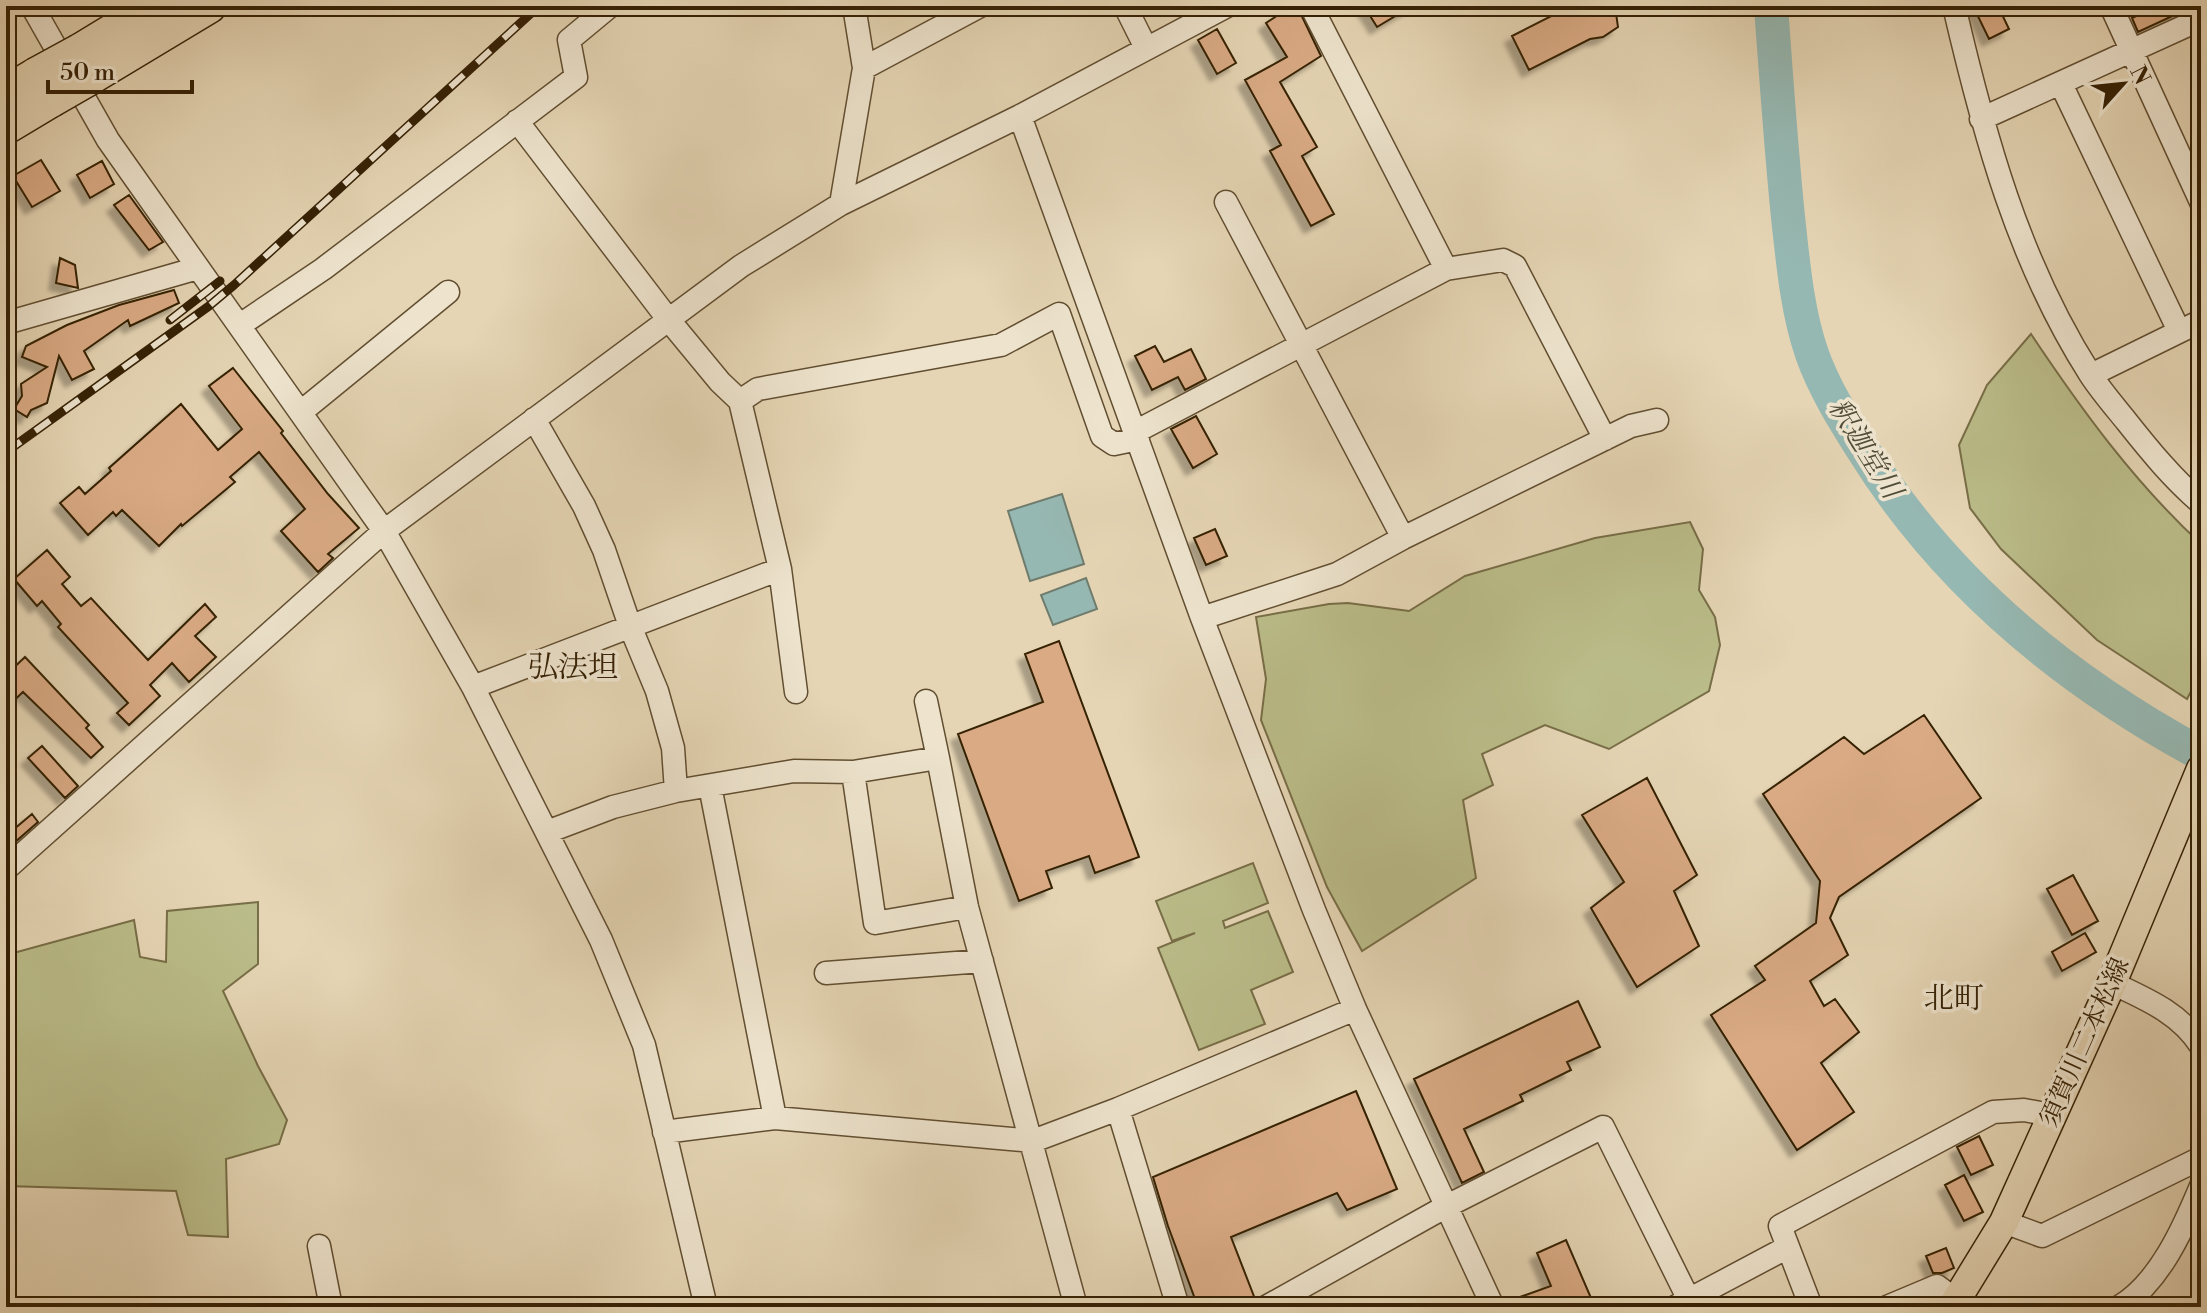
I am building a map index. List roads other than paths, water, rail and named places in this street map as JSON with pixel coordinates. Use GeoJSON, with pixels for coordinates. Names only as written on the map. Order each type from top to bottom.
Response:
{"type":"FeatureCollection","features":[{"type":"Feature","properties":{"kind":"highway"},"geometry":{"type":"LineString","coordinates":[[86,64],[154,6]]}},
{"type":"Feature","properties":{"kind":"highway"},"geometry":{"type":"LineString","coordinates":[[6,127],[44,88],[86,64],[209,6]]}},
{"type":"Feature","properties":{"kind":"highway"},"geometry":{"type":"LineString","coordinates":[[6,93],[44,88]]}},
{"type":"Feature","properties":{"kind":"main road","name":"須賀川二本松線"},"geometry":{"type":"LineString","coordinates":[[1954,1304],[2004,1222],[2112,983],[2201,769]]}},
{"type":"Feature","properties":{"kind":"street"},"geometry":{"type":"LineString","coordinates":[[32,6],[108,140],[384,531],[473,687],[601,940],[644,1045],[706,1307]]}},
{"type":"Feature","properties":{"kind":"street"},"geometry":{"type":"LineString","coordinates":[[240,325],[323,269],[576,77],[569,40],[610,6]]}},
{"type":"Feature","properties":{"kind":"street"},"geometry":{"type":"LineString","coordinates":[[841,204],[864,68],[854,6]]}},
{"type":"Feature","properties":{"kind":"street"},"geometry":{"type":"LineString","coordinates":[[864,68],[980,6]]}},
{"type":"Feature","properties":{"kind":"street"},"geometry":{"type":"LineString","coordinates":[[1125,6],[1146,48]]}},
{"type":"Feature","properties":{"kind":"street"},"geometry":{"type":"LineString","coordinates":[[6,869],[384,531],[741,266],[841,204],[1020,116],[1227,6]]}},
{"type":"Feature","properties":{"kind":"street"},"geometry":{"type":"LineString","coordinates":[[1311,6],[1446,269]]}},
{"type":"Feature","properties":{"kind":"street"},"geometry":{"type":"LineString","coordinates":[[1954,6],[2000,183],[2034,271],[2091,375],[2146,446],[2182,487],[2201,503]]}},
{"type":"Feature","properties":{"kind":"street"},"geometry":{"type":"LineString","coordinates":[[2111,6],[2201,202]]}},
{"type":"Feature","properties":{"kind":"street"},"geometry":{"type":"LineString","coordinates":[[1981,119],[2201,19]]}},
{"type":"Feature","properties":{"kind":"street"},"geometry":{"type":"LineString","coordinates":[[2061,84],[2179,331]]}},
{"type":"Feature","properties":{"kind":"street"},"geometry":{"type":"LineString","coordinates":[[1020,116],[1202,618],[1298,868],[1355,1009],[1493,1307]]}},
{"type":"Feature","properties":{"kind":"street"},"geometry":{"type":"LineString","coordinates":[[517,121],[668,319],[720,382],[740,401],[780,569],[796,692]]}},
{"type":"Feature","properties":{"kind":"street"},"geometry":{"type":"LineString","coordinates":[[1226,202],[1403,538]]}},
{"type":"Feature","properties":{"kind":"street"},"geometry":{"type":"LineString","coordinates":[[740,401],[758,389],[1001,345],[1059,314],[1102,436],[1114,444],[1136,436],[1446,269],[1503,260],[1515,266],[1605,439]]}},
{"type":"Feature","properties":{"kind":"street"},"geometry":{"type":"LineString","coordinates":[[6,323],[198,268]]}},
{"type":"Feature","properties":{"kind":"street"},"geometry":{"type":"LineString","coordinates":[[301,412],[448,292]]}},
{"type":"Feature","properties":{"kind":"street"},"geometry":{"type":"LineString","coordinates":[[2091,375],[2201,321]]}},
{"type":"Feature","properties":{"kind":"street"},"geometry":{"type":"LineString","coordinates":[[534,419],[584,506],[604,550],[630,626],[657,691],[673,748],[676,791]]}},
{"type":"Feature","properties":{"kind":"street"},"geometry":{"type":"LineString","coordinates":[[1202,618],[1337,574],[1403,538],[1631,426],[1657,420]]}},
{"type":"Feature","properties":{"kind":"street"},"geometry":{"type":"LineString","coordinates":[[473,687],[780,569]]}},
{"type":"Feature","properties":{"kind":"street"},"geometry":{"type":"LineString","coordinates":[[926,701],[967,907],[1076,1307]]}},
{"type":"Feature","properties":{"kind":"street"},"geometry":{"type":"LineString","coordinates":[[547,832],[613,807],[676,791],[794,771],[853,772],[938,758]]}},
{"type":"Feature","properties":{"kind":"street"},"geometry":{"type":"LineString","coordinates":[[853,772],[875,923],[967,907]]}},
{"type":"Feature","properties":{"kind":"street"},"geometry":{"type":"LineString","coordinates":[[710,786],[775,1118]]}},
{"type":"Feature","properties":{"kind":"street"},"geometry":{"type":"LineString","coordinates":[[826,973],[982,961]]}},
{"type":"Feature","properties":{"kind":"street"},"geometry":{"type":"LineString","coordinates":[[2112,983],[2153,1002],[2181,1021],[2201,1046]]}},
{"type":"Feature","properties":{"kind":"street"},"geometry":{"type":"LineString","coordinates":[[664,1132],[775,1118],[1033,1141],[1118,1109],[1355,1009]]}},
{"type":"Feature","properties":{"kind":"street"},"geometry":{"type":"LineString","coordinates":[[1118,1109],[1178,1307]]}},
{"type":"Feature","properties":{"kind":"street"},"geometry":{"type":"LineString","coordinates":[[1811,1307],[1780,1226],[1993,1112],[2024,1110],[2051,1115]]}},
{"type":"Feature","properties":{"kind":"street"},"geometry":{"type":"LineString","coordinates":[[1266,1307],[1445,1207],[1603,1127],[1682,1304],[1788,1247]]}},
{"type":"Feature","properties":{"kind":"street"},"geometry":{"type":"LineString","coordinates":[[2004,1222],[2042,1236],[2201,1158]]}},
{"type":"Feature","properties":{"kind":"street"},"geometry":{"type":"LineString","coordinates":[[2119,1307],[2128,1302],[2168,1257],[2201,1186]]}},
{"type":"Feature","properties":{"kind":"street"},"geometry":{"type":"LineString","coordinates":[[319,1246],[331,1307]]}},
{"type":"Feature","properties":{"kind":"street"},"geometry":{"type":"LineString","coordinates":[[1887,1307],[1937,1286],[1954,1304]]}},
{"type":"Feature","properties":{"kind":"water"},"geometry":{"type":"Polygon","coordinates":[[[1062,494],[1084,564],[1030,581],[1008,511],[1062,494]]]}},
{"type":"Feature","properties":{"kind":"water"},"geometry":{"type":"Polygon","coordinates":[[[1086,578],[1097,609],[1053,625],[1041,595],[1086,578]]]}},
{"type":"Feature","properties":{"kind":"waterway","name":"釈迦堂川"},"geometry":{"type":"LineString","coordinates":[[1771,6],[1785,191],[1799,304],[1812,354],[1842,415],[1896,498],[1931,543],[1970,585],[2056,661],[2151,725],[2201,754]]}},
{"type":"Feature","properties":{"kind":"railway"},"geometry":{"type":"LineString","coordinates":[[6,452],[209,306],[539,6]]}},
{"type":"Feature","properties":{"kind":"railway"},"geometry":{"type":"LineString","coordinates":[[170,320],[220,281]]}},
{"type":"Feature","properties":{"kind":"district","name":"弘法坦"},"geometry":{"type":"Point","coordinates":[573,667]}},
{"type":"Feature","properties":{"kind":"district","name":"北町"},"geometry":{"type":"Point","coordinates":[1954,998]}}]}
